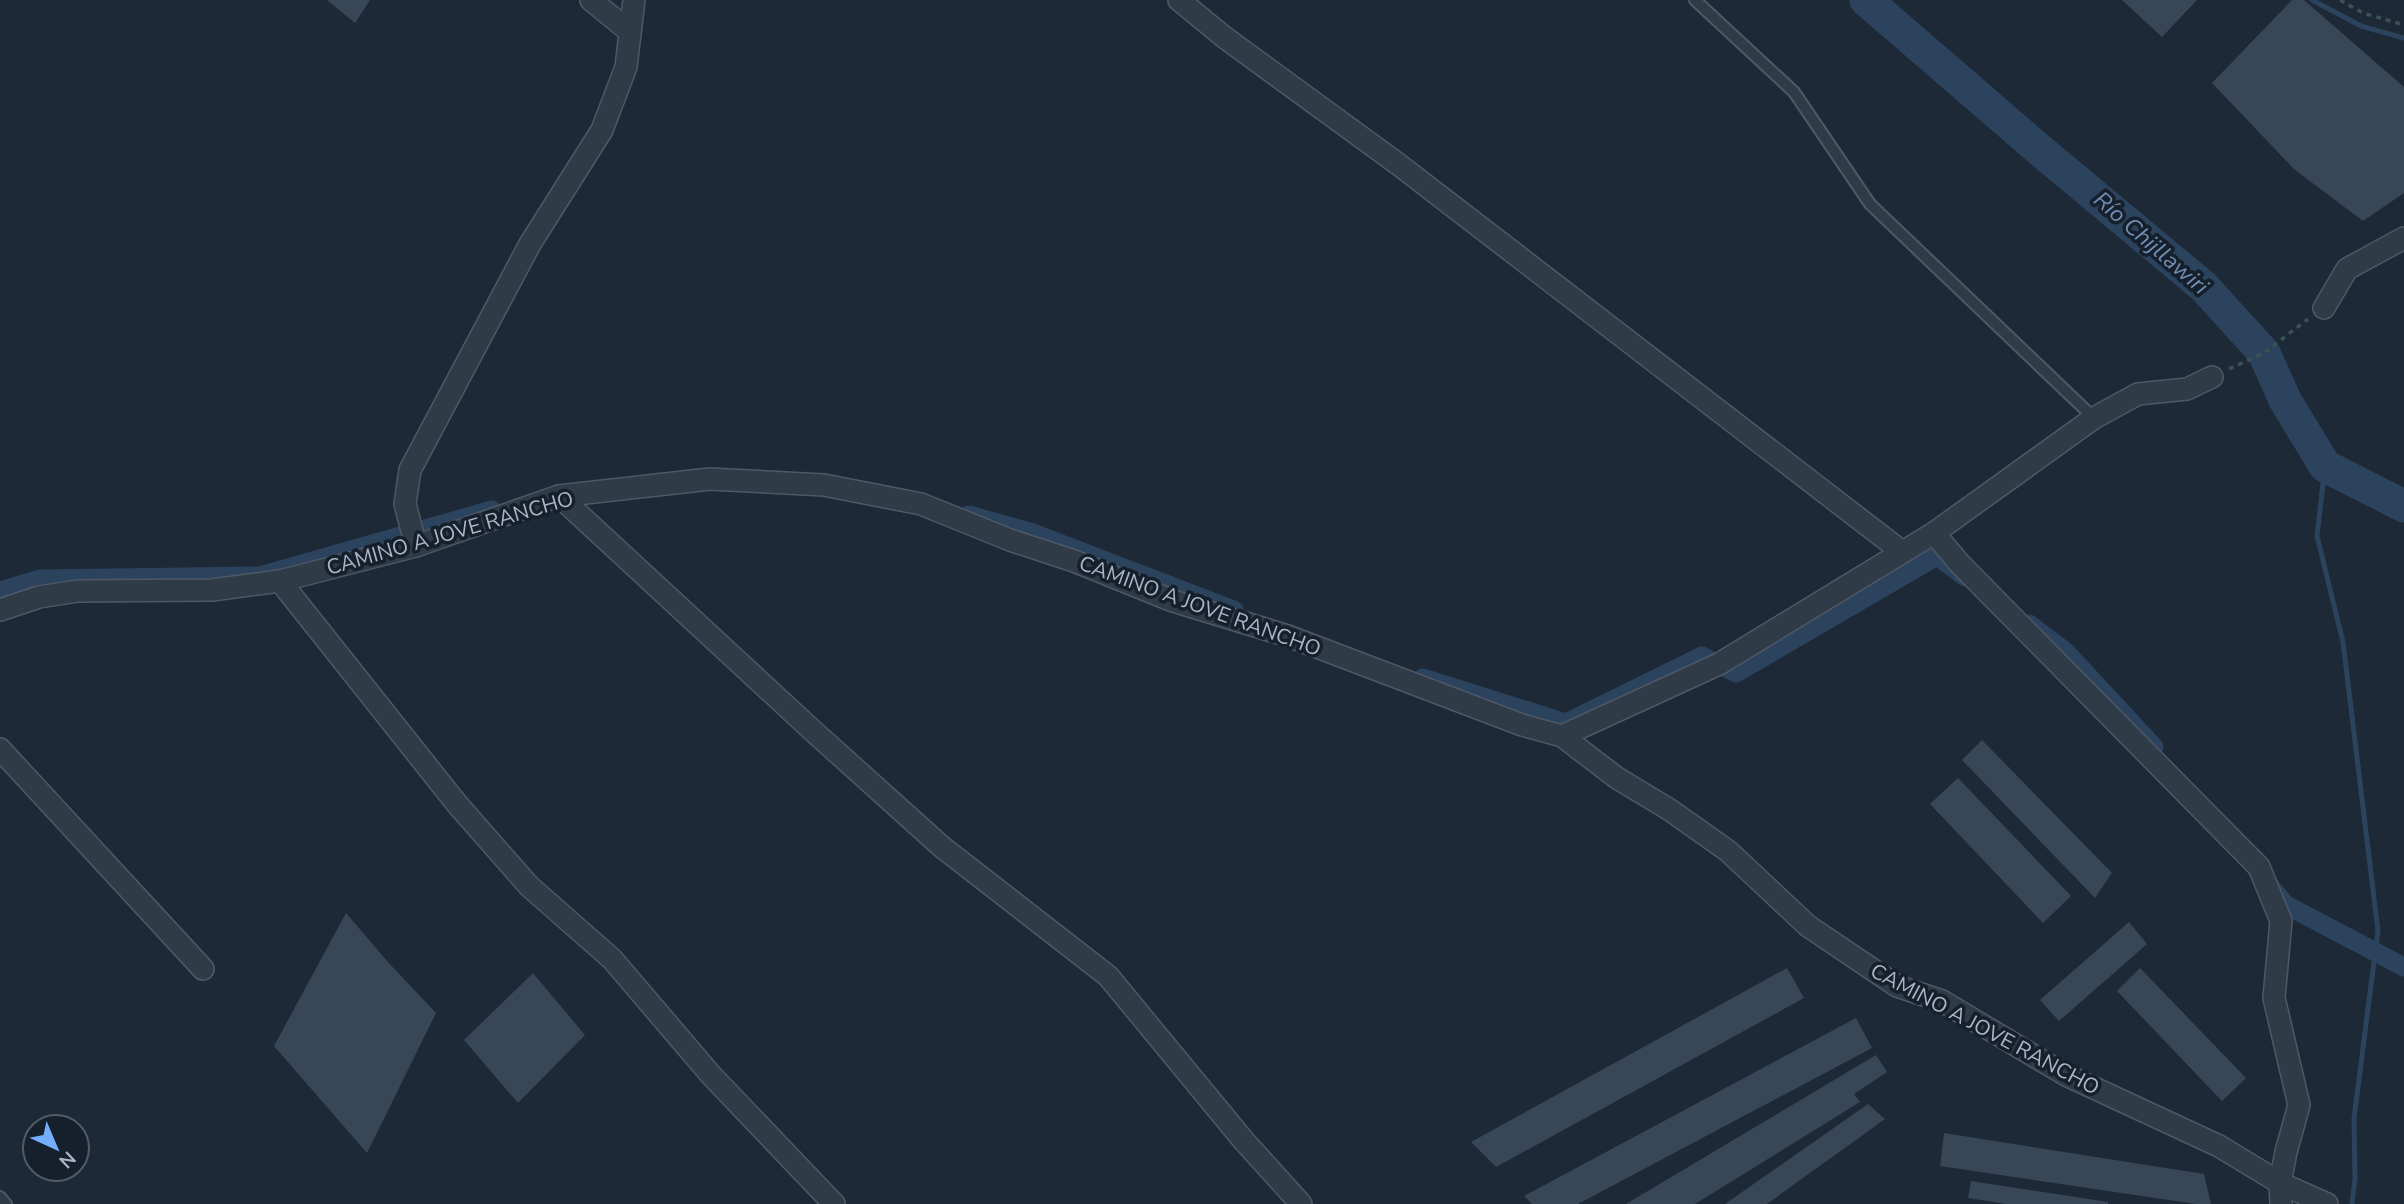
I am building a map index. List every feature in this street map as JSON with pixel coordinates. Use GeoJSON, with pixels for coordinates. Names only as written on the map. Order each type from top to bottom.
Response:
{"type":"FeatureCollection","features":[{"type":"Feature","properties":{"kind":"street"},"geometry":{"type":"LineString","coordinates":[[591,0],[629,31]]}},
{"type":"Feature","properties":{"kind":"street"},"geometry":{"type":"LineString","coordinates":[[416,546],[405,504],[410,471],[530,244],[602,130],[626,67],[634,0]]}},
{"type":"Feature","properties":{"kind":"street"},"geometry":{"type":"LineString","coordinates":[[1180,0],[1224,37],[1398,164],[1901,551]]}},
{"type":"Feature","properties":{"kind":"street"},"geometry":{"type":"LineString","coordinates":[[2324,307],[2347,269],[2404,238]]}},
{"type":"Feature","properties":{"kind":"street"},"geometry":{"type":"LineString","coordinates":[[1562,736],[1719,664],[1934,533],[2094,418],[2138,394],[2187,388],[2213,377]]}},
{"type":"Feature","properties":{"kind":"street","name":"CAMINO A JOVE RANCHO"},"geometry":{"type":"LineString","coordinates":[[0,610],[39,597],[78,591],[212,590],[280,581],[416,546],[559,496],[710,480],[824,485],[921,503],[1010,540],[1074,561],[1173,601],[1287,636],[1522,724],[1562,736],[1617,778],[1670,810],[1728,851],[1808,926],[1897,986],[1942,1001],[2066,1075],[2219,1146],[2281,1194],[2322,1201]]}},
{"type":"Feature","properties":{"kind":"street"},"geometry":{"type":"LineString","coordinates":[[559,496],[942,847],[1108,976],[1244,1141],[1301,1204]]}},
{"type":"Feature","properties":{"kind":"street"},"geometry":{"type":"LineString","coordinates":[[1934,533],[1959,563],[2259,867],[2281,921],[2274,998],[2299,1105],[2286,1152],[2281,1194]]}},
{"type":"Feature","properties":{"kind":"street"},"geometry":{"type":"LineString","coordinates":[[280,581],[457,804],[529,887],[612,959],[711,1075],[834,1204]]}},
{"type":"Feature","properties":{"kind":"street"},"geometry":{"type":"LineString","coordinates":[[0,749],[203,969]]}},
{"type":"Feature","properties":{"kind":"lane"},"geometry":{"type":"LineString","coordinates":[[1695,0],[1794,92],[1870,204],[2094,418]]}},
{"type":"Feature","properties":{"kind":"lane"},"geometry":{"type":"LineString","coordinates":[[0,1197],[6,1204]]}},
{"type":"Feature","properties":{"kind":"path"},"geometry":{"type":"LineString","coordinates":[[2340,0],[2363,13],[2404,25]]}},
{"type":"Feature","properties":{"kind":"path"},"geometry":{"type":"LineString","coordinates":[[2213,377],[2264,353],[2324,307]]}},
{"type":"Feature","properties":{"kind":"building"},"geometry":{"type":"Polygon","coordinates":[[[327,0],[370,0],[355,23],[327,0]]]}},
{"type":"Feature","properties":{"kind":"building"},"geometry":{"type":"Polygon","coordinates":[[[2122,0],[2197,0],[2162,37],[2122,0]]]}},
{"type":"Feature","properties":{"kind":"building"},"geometry":{"type":"Polygon","coordinates":[[[2292,0],[2304,0],[2404,87],[2404,193],[2363,221],[2295,170],[2212,83],[2292,0]]]}},
{"type":"Feature","properties":{"kind":"building"},"geometry":{"type":"Polygon","coordinates":[[[1982,740],[2112,873],[2095,898],[1962,760],[1982,740]]]}},
{"type":"Feature","properties":{"kind":"building"},"geometry":{"type":"Polygon","coordinates":[[[1958,778],[2071,896],[2043,923],[1930,804],[1958,778]]]}},
{"type":"Feature","properties":{"kind":"building"},"geometry":{"type":"Polygon","coordinates":[[[346,913],[436,1013],[367,1153],[274,1046],[346,913]]]}},
{"type":"Feature","properties":{"kind":"building"},"geometry":{"type":"Polygon","coordinates":[[[2129,922],[2147,944],[2059,1021],[2040,1000],[2129,922]]]}},
{"type":"Feature","properties":{"kind":"building"},"geometry":{"type":"Polygon","coordinates":[[[1787,968],[1804,998],[1496,1167],[1471,1142],[1787,968]]]}},
{"type":"Feature","properties":{"kind":"building"},"geometry":{"type":"Polygon","coordinates":[[[2140,968],[2246,1078],[2222,1101],[2117,991],[2140,968]]]}},
{"type":"Feature","properties":{"kind":"building"},"geometry":{"type":"Polygon","coordinates":[[[533,973],[585,1035],[518,1103],[464,1040],[533,973]]]}},
{"type":"Feature","properties":{"kind":"building"},"geometry":{"type":"Polygon","coordinates":[[[1856,1018],[1872,1048],[1578,1204],[1532,1204],[1524,1196],[1856,1018]]]}},
{"type":"Feature","properties":{"kind":"building"},"geometry":{"type":"Polygon","coordinates":[[[1876,1055],[1887,1072],[1854,1094],[1860,1102],[1695,1204],[1626,1204],[1876,1055]]]}},
{"type":"Feature","properties":{"kind":"building"},"geometry":{"type":"Polygon","coordinates":[[[1868,1104],[1885,1119],[1767,1204],[1725,1204],[1868,1104]]]}},
{"type":"Feature","properties":{"kind":"building"},"geometry":{"type":"Polygon","coordinates":[[[1944,1133],[2204,1174],[2211,1204],[1940,1166],[1944,1133]]]}},
{"type":"Feature","properties":{"kind":"building"},"geometry":{"type":"Polygon","coordinates":[[[1971,1181],[2108,1204],[2006,1204],[1968,1198],[1971,1181]]]}},
{"type":"Feature","properties":{"kind":"waterway","name":"Río Chijllawiri"},"geometry":{"type":"LineString","coordinates":[[1866,0],[2204,287],[2264,353],[2285,400],[2325,466],[2404,506]]}},
{"type":"Feature","properties":{"kind":"waterway"},"geometry":{"type":"LineString","coordinates":[[2312,0],[2361,26],[2404,38]]}},
{"type":"Feature","properties":{"kind":"waterway"},"geometry":{"type":"LineString","coordinates":[[2325,466],[2317,536],[2343,642],[2378,931],[2354,1118],[2355,1179],[2352,1204]]}},
{"type":"Feature","properties":{"kind":"waterway"},"geometry":{"type":"LineString","coordinates":[[0,591],[40,579],[260,576],[492,510]]}},
{"type":"Feature","properties":{"kind":"waterway"},"geometry":{"type":"LineString","coordinates":[[969,515],[1033,533],[1234,610]]}},
{"type":"Feature","properties":{"kind":"waterway"},"geometry":{"type":"LineString","coordinates":[[1423,678],[1566,723],[1702,656],[1736,673],[1937,556],[1965,577]]}},
{"type":"Feature","properties":{"kind":"waterway"},"geometry":{"type":"LineString","coordinates":[[2029,624],[2065,651],[2154,747]]}},
{"type":"Feature","properties":{"kind":"waterway"},"geometry":{"type":"LineString","coordinates":[[2270,886],[2286,905],[2404,967]]}}]}
